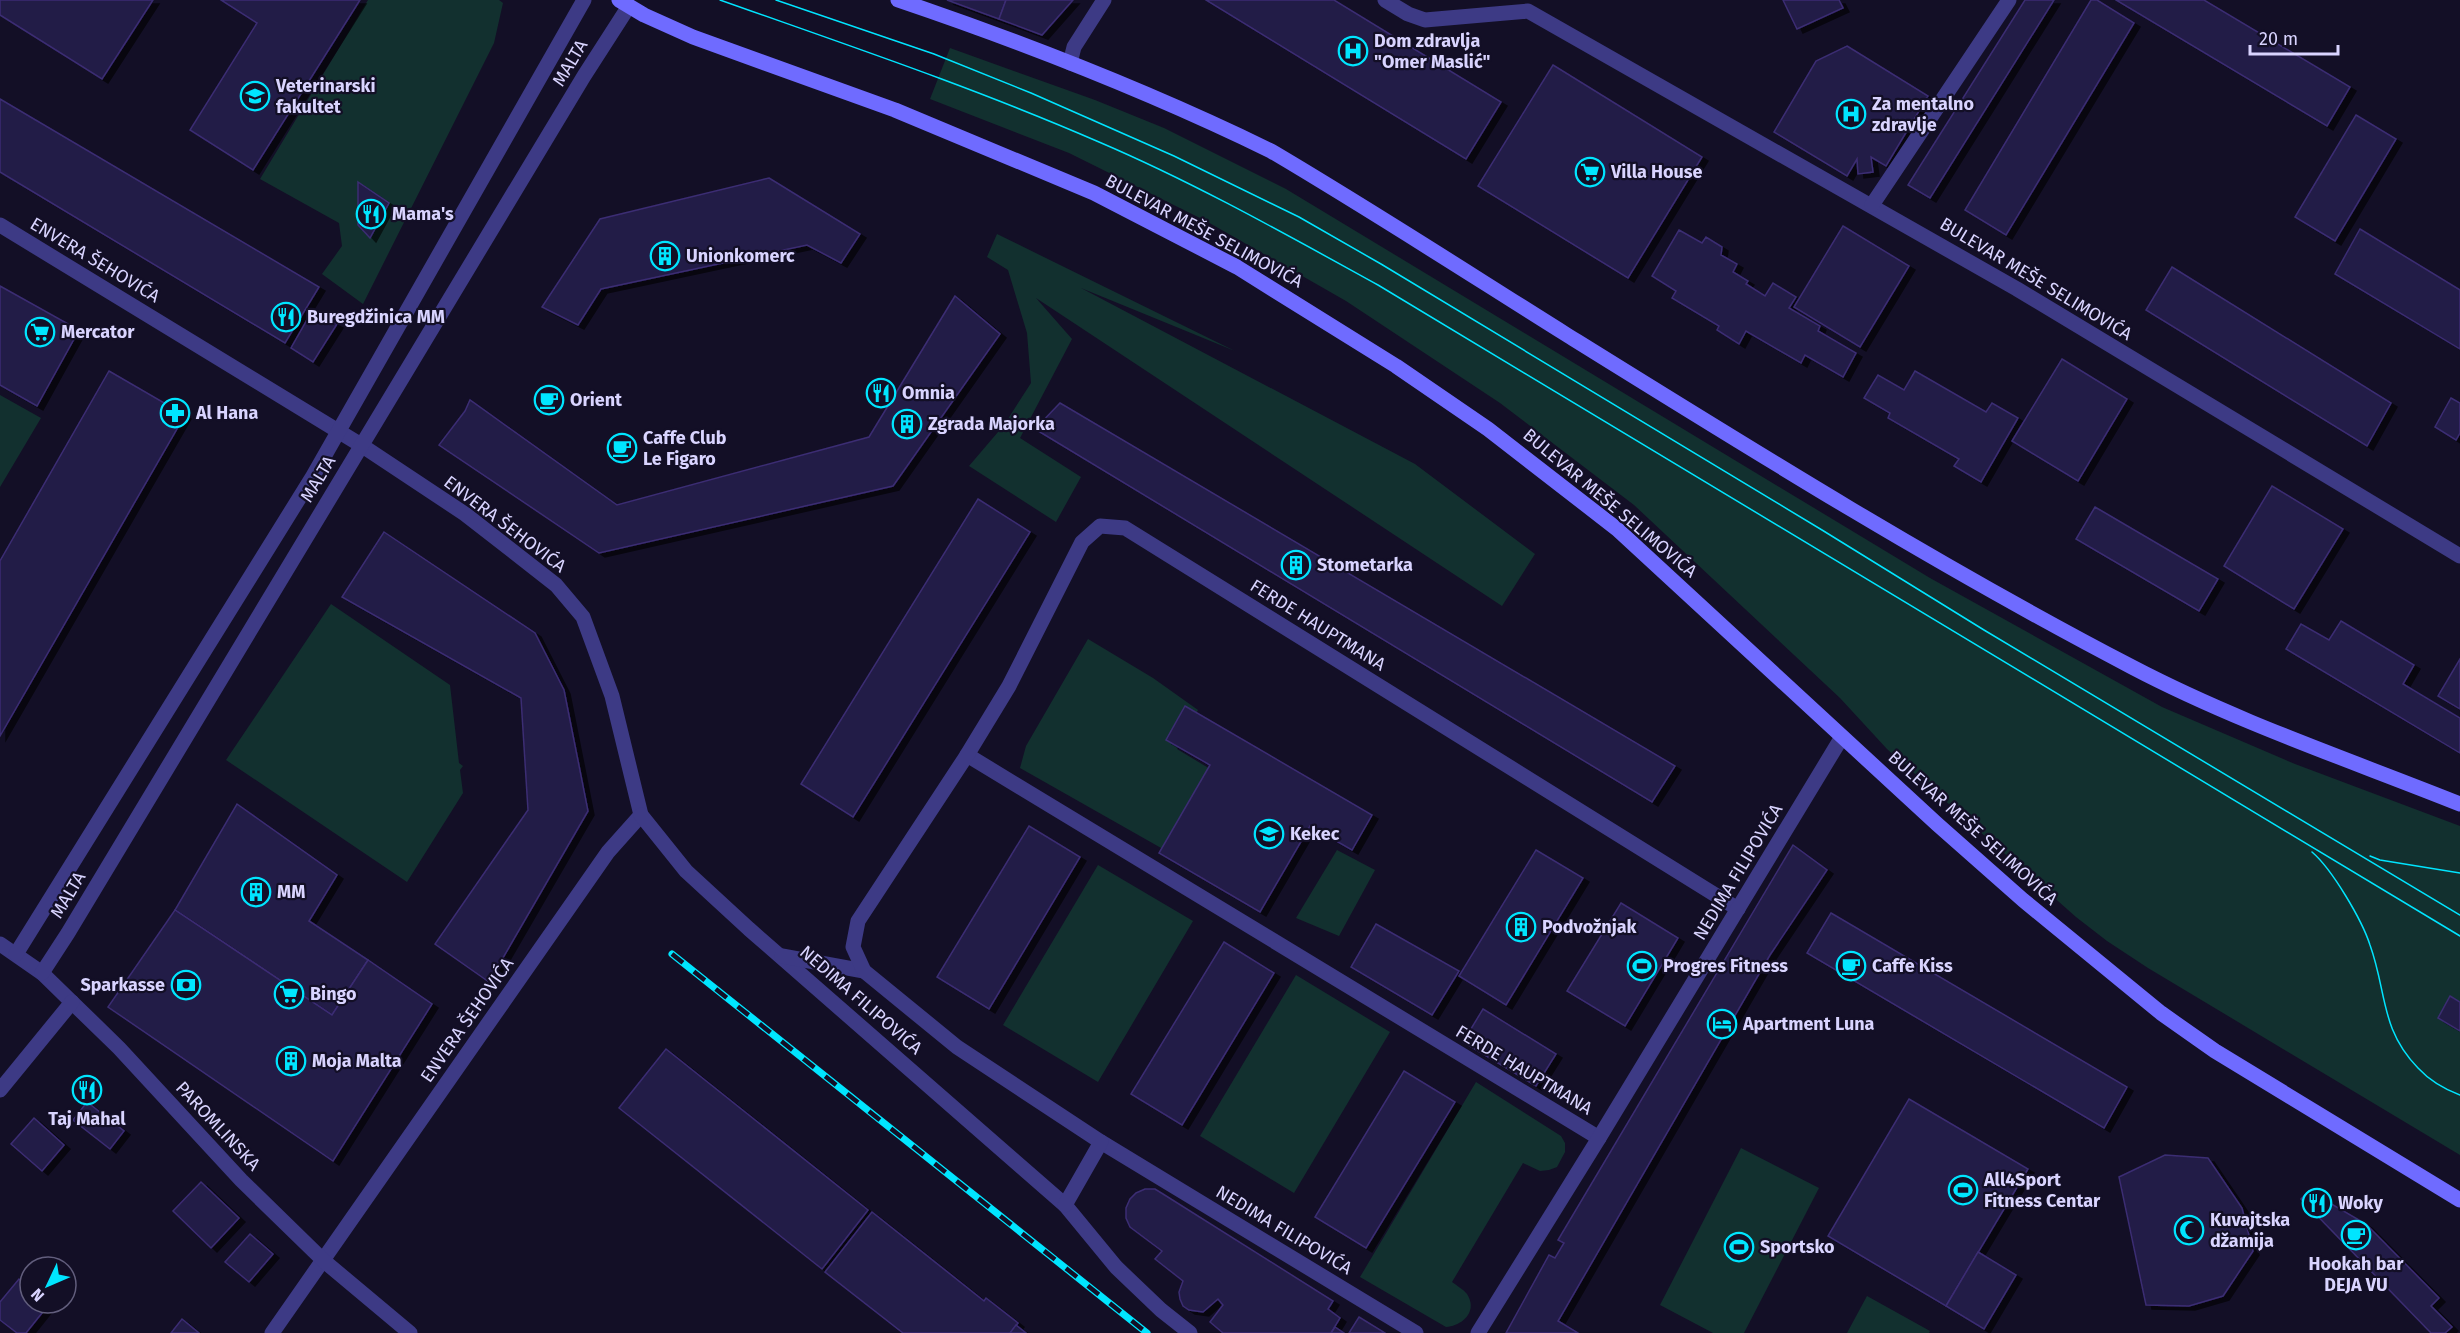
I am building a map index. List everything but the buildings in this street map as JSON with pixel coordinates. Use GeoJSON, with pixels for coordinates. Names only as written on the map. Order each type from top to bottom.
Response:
{"type":"FeatureCollection","features":[{"type":"Feature","properties":{"kind":"main road"},"geometry":{"type":"LineString","coordinates":[[898,0],[1070,63],[1200,116],[1270,151],[1856,513],[1967,577],[2134,668],[2222,710],[2292,740],[2460,804]]}},
{"type":"Feature","properties":{"kind":"main road","name":"BULEVAR MEŠE SELIMOVIĆA"},"geometry":{"type":"LineString","coordinates":[[627,2],[666,27],[895,110],[1095,194],[1237,267],[1396,366],[1488,429],[1617,529],[2023,900],[2161,1013],[2215,1051],[2460,1200]]}},
{"type":"Feature","properties":{"kind":"street","name":"MALTA"},"geometry":{"type":"LineString","coordinates":[[16,954],[339,431],[584,0]]}},
{"type":"Feature","properties":{"kind":"street"},"geometry":{"type":"LineString","coordinates":[[1070,63],[1074,47],[1104,0]]}},
{"type":"Feature","properties":{"kind":"street","name":"BULEVAR MEŠE SELIMOVIĆA"},"geometry":{"type":"LineString","coordinates":[[1385,0],[1408,14],[1425,20],[1528,11],[2017,289],[2460,556]]}},
{"type":"Feature","properties":{"kind":"street"},"geometry":{"type":"LineString","coordinates":[[1872,205],[2009,0]]}},
{"type":"Feature","properties":{"kind":"street","name":"MALTA"},"geometry":{"type":"LineString","coordinates":[[42,973],[627,2]]}},
{"type":"Feature","properties":{"kind":"street","name":"ENVERA ŠEHOVIĆA"},"geometry":{"type":"LineString","coordinates":[[0,225],[339,431],[465,514],[556,585],[583,617],[612,696],[641,815],[608,852],[272,1333]]}},
{"type":"Feature","properties":{"kind":"street","name":"FERDE HAUPTMANA"},"geometry":{"type":"LineString","coordinates":[[858,921],[967,755],[1009,686],[1082,542],[1100,526],[1125,528],[1738,909]]}},
{"type":"Feature","properties":{"kind":"street","name":"NEDIMA FILIPOVIĆA"},"geometry":{"type":"LineString","coordinates":[[1478,1333],[1842,737]]}},
{"type":"Feature","properties":{"kind":"street","name":"FERDE HAUPTMANA"},"geometry":{"type":"LineString","coordinates":[[967,755],[1599,1138]]}},
{"type":"Feature","properties":{"kind":"street","name":"NEDIMA FILIPOVIĆA"},"geometry":{"type":"LineString","coordinates":[[641,815],[686,871],[1065,1205],[1116,1267],[1161,1310],[1190,1333]]}},
{"type":"Feature","properties":{"kind":"street","name":"NEDIMA FILIPOVIĆA"},"geometry":{"type":"LineString","coordinates":[[858,921],[853,947],[864,970],[957,1047],[1101,1142],[1416,1333]]}},
{"type":"Feature","properties":{"kind":"street","name":"PAROMLINSKA"},"geometry":{"type":"LineString","coordinates":[[0,944],[42,973],[119,1048],[241,1180],[324,1261],[410,1333]]}},
{"type":"Feature","properties":{"kind":"street"},"geometry":{"type":"LineString","coordinates":[[782,956],[864,970]]}},
{"type":"Feature","properties":{"kind":"street"},"geometry":{"type":"LineString","coordinates":[[0,1090],[72,1002]]}},
{"type":"Feature","properties":{"kind":"street"},"geometry":{"type":"LineString","coordinates":[[1065,1205],[1101,1142]]}},
{"type":"Feature","properties":{"kind":"green space"},"geometry":{"type":"Polygon","coordinates":[[[368,0],[499,0],[503,3],[494,43],[363,304],[322,274],[342,246],[339,223],[260,179],[368,0]]]}},
{"type":"Feature","properties":{"kind":"green space"},"geometry":{"type":"Polygon","coordinates":[[[950,48],[1095,100],[1164,128],[1286,189],[1930,578],[2162,707],[2295,764],[2460,826],[2460,1155],[2148,968],[2076,917],[1887,749],[1840,698],[1634,505],[1500,403],[1346,301],[1206,221],[1069,153],[930,99],[950,48]]]}},
{"type":"Feature","properties":{"kind":"green space"},"geometry":{"type":"Polygon","coordinates":[[[997,234],[1235,351],[1081,288],[1415,464],[1535,554],[1502,606],[1036,298],[1072,339],[1020,438],[1081,477],[1056,522],[969,466],[1004,425],[1031,383],[1027,333],[1008,270],[987,257],[997,234]]]}},
{"type":"Feature","properties":{"kind":"green space"},"geometry":{"type":"Polygon","coordinates":[[[0,395],[41,418],[0,487],[0,395]]]}},
{"type":"Feature","properties":{"kind":"green space"},"geometry":{"type":"Polygon","coordinates":[[[331,604],[450,685],[459,763],[463,766],[460,770],[463,793],[407,882],[226,760],[331,604]]]}},
{"type":"Feature","properties":{"kind":"green space"},"geometry":{"type":"Polygon","coordinates":[[[1088,639],[1153,678],[1198,710],[1177,749],[1225,778],[1177,857],[1020,768],[1026,746],[1088,639]]]}},
{"type":"Feature","properties":{"kind":"green space"},"geometry":{"type":"Polygon","coordinates":[[[1337,850],[1375,870],[1339,936],[1296,918],[1337,850]]]}},
{"type":"Feature","properties":{"kind":"green space"},"geometry":{"type":"Polygon","coordinates":[[[1098,865],[1193,921],[1098,1082],[1003,1025],[1098,865]]]}},
{"type":"Feature","properties":{"kind":"green space"},"geometry":{"type":"Polygon","coordinates":[[[1296,975],[1390,1032],[1294,1193],[1200,1136],[1296,975]]]}},
{"type":"Feature","properties":{"kind":"green space"},"geometry":{"type":"Polygon","coordinates":[[[1476,1082],[1561,1136],[1565,1143],[1565,1152],[1557,1167],[1549,1170],[1540,1171],[1523,1163],[1452,1282],[1467,1294],[1471,1306],[1470,1312],[1463,1321],[1446,1327],[1360,1277],[1476,1082]]]}},
{"type":"Feature","properties":{"kind":"green space","name":"Sportsko"},"geometry":{"type":"Polygon","coordinates":[[[1741,1148],[1819,1188],[1744,1333],[1713,1333],[1660,1305],[1741,1148]]]}},
{"type":"Feature","properties":{"kind":"green space"},"geometry":{"type":"Polygon","coordinates":[[[1867,1296],[1930,1331],[1929,1333],[1847,1333],[1867,1296]]]}},
{"type":"Feature","properties":{"kind":"tram line"},"geometry":{"type":"LineString","coordinates":[[720,0],[911,68],[1052,122],[1135,158],[1275,229],[1378,285],[2460,936]]}},
{"type":"Feature","properties":{"kind":"tram line"},"geometry":{"type":"LineString","coordinates":[[776,0],[934,54],[1031,93],[1174,156],[1299,217],[1381,264],[1984,630],[2460,915]]}},
{"type":"Feature","properties":{"kind":"tram line"},"geometry":{"type":"LineString","coordinates":[[2312,852],[2337,882],[2366,935],[2386,1010],[2397,1039],[2423,1073],[2448,1090],[2460,1095]]}},
{"type":"Feature","properties":{"kind":"tram line"},"geometry":{"type":"LineString","coordinates":[[2370,856],[2380,860],[2460,873]]}},
{"type":"Feature","properties":{"kind":"railway"},"geometry":{"type":"LineString","coordinates":[[672,954],[1147,1333]]}},
{"type":"Feature","properties":{"kind":"place","name":"Dom zdravlja \"Omer Maslić\""},"geometry":{"type":"Point","coordinates":[1353,51]}},
{"type":"Feature","properties":{"kind":"place","name":"Veterinarski fakultet"},"geometry":{"type":"Point","coordinates":[255,96]}},
{"type":"Feature","properties":{"kind":"place","name":"Za mentalno zdravlje"},"geometry":{"type":"Point","coordinates":[1851,114]}},
{"type":"Feature","properties":{"kind":"place","name":"Villa House"},"geometry":{"type":"Point","coordinates":[1590,172]}},
{"type":"Feature","properties":{"kind":"place","name":"Mama's"},"geometry":{"type":"Point","coordinates":[371,214]}},
{"type":"Feature","properties":{"kind":"place","name":"Unionkomerc"},"geometry":{"type":"Point","coordinates":[665,256]}},
{"type":"Feature","properties":{"kind":"place","name":"Buregdžinica MM"},"geometry":{"type":"Point","coordinates":[286,317]}},
{"type":"Feature","properties":{"kind":"place","name":"Mercator"},"geometry":{"type":"Point","coordinates":[40,332]}},
{"type":"Feature","properties":{"kind":"place","name":"Omnia"},"geometry":{"type":"Point","coordinates":[881,393]}},
{"type":"Feature","properties":{"kind":"place","name":"Orient"},"geometry":{"type":"Point","coordinates":[549,400]}},
{"type":"Feature","properties":{"kind":"place","name":"Al Hana"},"geometry":{"type":"Point","coordinates":[175,413]}},
{"type":"Feature","properties":{"kind":"place","name":"Zgrada Majorka"},"geometry":{"type":"Point","coordinates":[907,424]}},
{"type":"Feature","properties":{"kind":"place","name":"Caffe Club Le Figaro"},"geometry":{"type":"Point","coordinates":[622,448]}},
{"type":"Feature","properties":{"kind":"place","name":"Stometarka"},"geometry":{"type":"Point","coordinates":[1296,565]}},
{"type":"Feature","properties":{"kind":"place","name":"Kekec"},"geometry":{"type":"Point","coordinates":[1269,834]}},
{"type":"Feature","properties":{"kind":"place","name":"MM"},"geometry":{"type":"Point","coordinates":[256,892]}},
{"type":"Feature","properties":{"kind":"place","name":"Podvožnjak"},"geometry":{"type":"Point","coordinates":[1521,927]}},
{"type":"Feature","properties":{"kind":"place","name":"Progres Fitness"},"geometry":{"type":"Point","coordinates":[1642,966]}},
{"type":"Feature","properties":{"kind":"place","name":"Caffe Kiss"},"geometry":{"type":"Point","coordinates":[1851,966]}},
{"type":"Feature","properties":{"kind":"place","name":"Sparkasse"},"geometry":{"type":"Point","coordinates":[186,985]}},
{"type":"Feature","properties":{"kind":"place","name":"Bingo"},"geometry":{"type":"Point","coordinates":[289,994]}},
{"type":"Feature","properties":{"kind":"place","name":"Apartment Luna"},"geometry":{"type":"Point","coordinates":[1722,1024]}},
{"type":"Feature","properties":{"kind":"place","name":"Moja Malta"},"geometry":{"type":"Point","coordinates":[291,1061]}},
{"type":"Feature","properties":{"kind":"place","name":"Taj Mahal"},"geometry":{"type":"Point","coordinates":[87,1090]}},
{"type":"Feature","properties":{"kind":"place","name":"All4Sport Fitness Centar"},"geometry":{"type":"Point","coordinates":[1963,1190]}},
{"type":"Feature","properties":{"kind":"place","name":"Woky"},"geometry":{"type":"Point","coordinates":[2317,1203]}},
{"type":"Feature","properties":{"kind":"place","name":"Kuvajtska džamija"},"geometry":{"type":"Point","coordinates":[2189,1230]}},
{"type":"Feature","properties":{"kind":"place","name":"Hookah bar DEJA VU"},"geometry":{"type":"Point","coordinates":[2356,1235]}},
{"type":"Feature","properties":{"kind":"place","name":"Sportsko"},"geometry":{"type":"Point","coordinates":[1739,1247]}}]}
